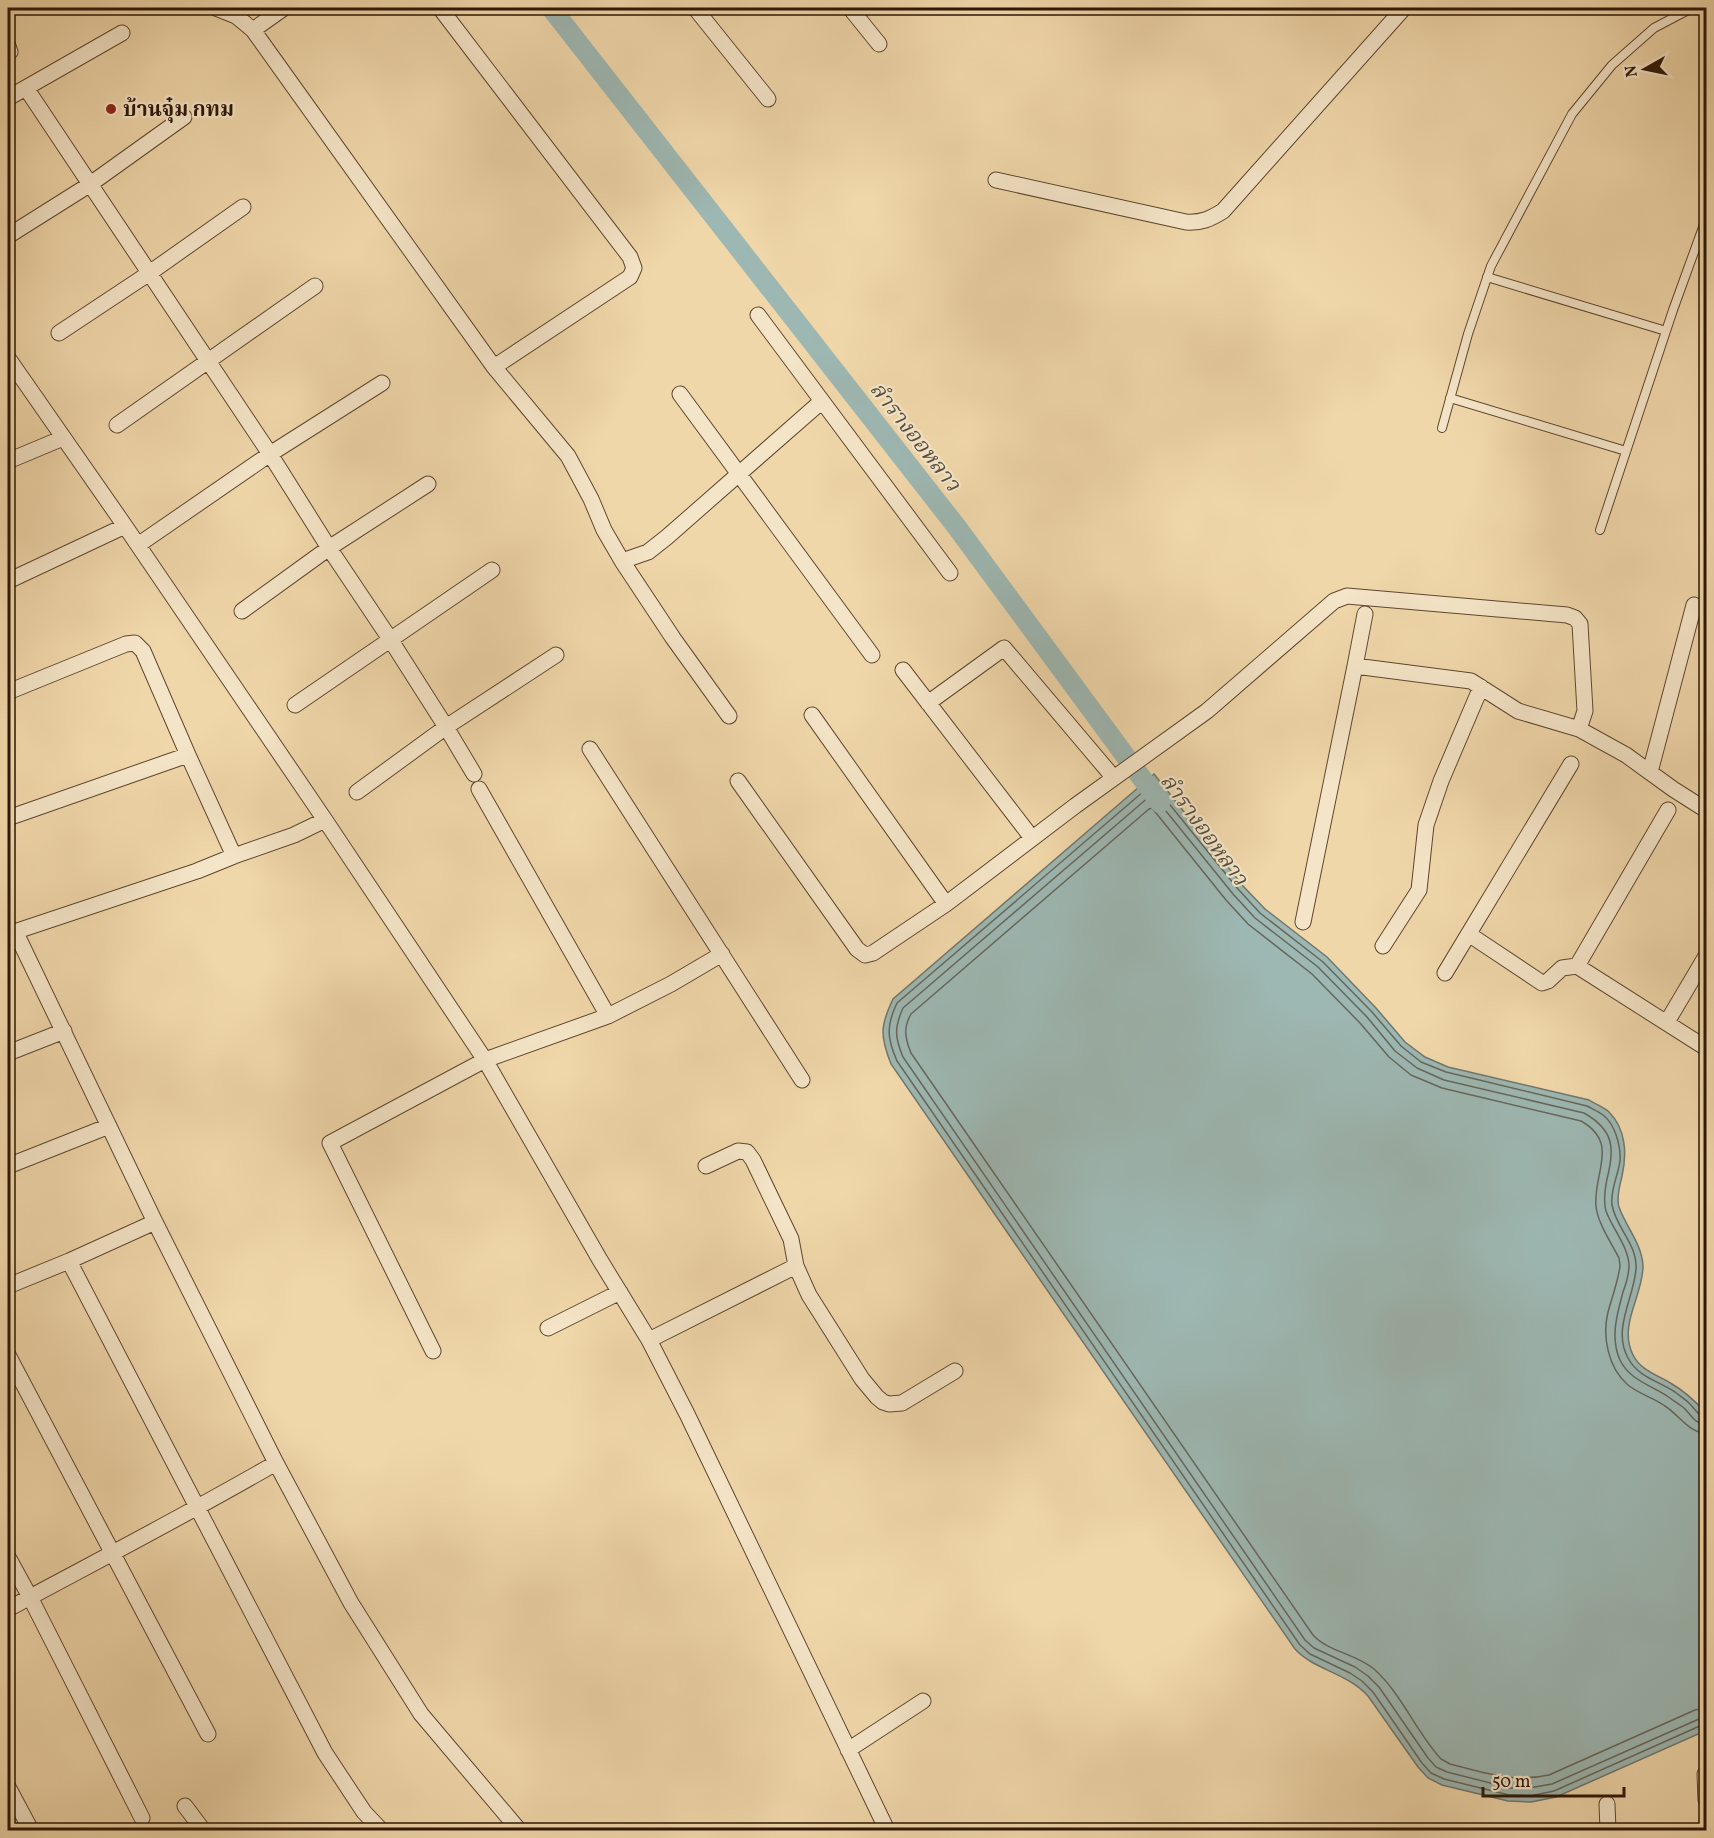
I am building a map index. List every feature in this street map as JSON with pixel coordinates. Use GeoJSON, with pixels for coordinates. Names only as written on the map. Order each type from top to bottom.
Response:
{"type":"FeatureCollection","features":[{"type":"Feature","properties":{"kind":"street"},"geometry":{"type":"LineString","coordinates":[[216,8],[236,16],[253,30],[494,367],[568,456],[591,499],[604,530],[622,561],[729,717]]}},
{"type":"Feature","properties":{"kind":"street"},"geometry":{"type":"LineString","coordinates":[[253,30],[284,8]]}},
{"type":"Feature","properties":{"kind":"street"},"geometry":{"type":"LineString","coordinates":[[440,8],[630,257],[634,268],[630,277],[494,367]]}},
{"type":"Feature","properties":{"kind":"street"},"geometry":{"type":"LineString","coordinates":[[695,8],[768,99]]}},
{"type":"Feature","properties":{"kind":"street"},"geometry":{"type":"LineString","coordinates":[[850,8],[879,44]]}},
{"type":"Feature","properties":{"kind":"street"},"geometry":{"type":"LineString","coordinates":[[996,180],[1186,222],[1198,223],[1208,220],[1223,211],[1404,8]]}},
{"type":"Feature","properties":{"kind":"street"},"geometry":{"type":"LineString","coordinates":[[8,98],[122,33]]}},
{"type":"Feature","properties":{"kind":"street"},"geometry":{"type":"LineString","coordinates":[[26,88],[270,454],[474,774]]}},
{"type":"Feature","properties":{"kind":"street"},"geometry":{"type":"LineString","coordinates":[[8,236],[89,184],[184,117]]}},
{"type":"Feature","properties":{"kind":"street"},"geometry":{"type":"LineString","coordinates":[[59,333],[243,207]]}},
{"type":"Feature","properties":{"kind":"street"},"geometry":{"type":"LineString","coordinates":[[117,425],[315,286]]}},
{"type":"Feature","properties":{"kind":"street"},"geometry":{"type":"LineString","coordinates":[[758,315],[950,573]]}},
{"type":"Feature","properties":{"kind":"street"},"geometry":{"type":"LineString","coordinates":[[8,358],[325,820],[485,1060],[594,1250],[649,1340],[687,1414],[887,1830]]}},
{"type":"Feature","properties":{"kind":"street"},"geometry":{"type":"LineString","coordinates":[[138,545],[270,454],[382,383]]}},
{"type":"Feature","properties":{"kind":"street"},"geometry":{"type":"LineString","coordinates":[[680,394],[872,655]]}},
{"type":"Feature","properties":{"kind":"street"},"geometry":{"type":"LineString","coordinates":[[622,561],[648,552],[667,537],[822,401]]}},
{"type":"Feature","properties":{"kind":"street"},"geometry":{"type":"LineString","coordinates":[[8,461],[63,438]]}},
{"type":"Feature","properties":{"kind":"street"},"geometry":{"type":"LineString","coordinates":[[242,611],[329,548],[428,484]]}},
{"type":"Feature","properties":{"kind":"street"},"geometry":{"type":"LineString","coordinates":[[8,581],[125,526]]}},
{"type":"Feature","properties":{"kind":"street"},"geometry":{"type":"LineString","coordinates":[[295,705],[492,570]]}},
{"type":"Feature","properties":{"kind":"street"},"geometry":{"type":"LineString","coordinates":[[738,781],[857,949],[865,955],[873,953],[946,903],[1207,711],[1334,601],[1347,596],[1567,615],[1575,618],[1580,624],[1585,711],[1579,729]]}},
{"type":"Feature","properties":{"kind":"street"},"geometry":{"type":"LineString","coordinates":[[1650,772],[1694,605]]}},
{"type":"Feature","properties":{"kind":"street"},"geometry":{"type":"LineString","coordinates":[[1303,922],[1365,614]]}},
{"type":"Feature","properties":{"kind":"street"},"geometry":{"type":"LineString","coordinates":[[8,692],[126,644],[135,643],[144,651],[234,856]]}},
{"type":"Feature","properties":{"kind":"street"},"geometry":{"type":"LineString","coordinates":[[928,703],[1004,648],[1114,778]]}},
{"type":"Feature","properties":{"kind":"street"},"geometry":{"type":"LineString","coordinates":[[357,792],[446,727],[556,655]]}},
{"type":"Feature","properties":{"kind":"street"},"geometry":{"type":"LineString","coordinates":[[1355,666],[1471,681],[1518,711],[1579,729],[1626,755],[1707,810]]}},
{"type":"Feature","properties":{"kind":"street"},"geometry":{"type":"LineString","coordinates":[[903,670],[1032,838]]}},
{"type":"Feature","properties":{"kind":"street"},"geometry":{"type":"LineString","coordinates":[[1383,946],[1419,890],[1426,825],[1441,781],[1481,687]]}},
{"type":"Feature","properties":{"kind":"street"},"geometry":{"type":"LineString","coordinates":[[812,715],[946,903]]}},
{"type":"Feature","properties":{"kind":"street"},"geometry":{"type":"LineString","coordinates":[[590,749],[802,1080]]}},
{"type":"Feature","properties":{"kind":"street"},"geometry":{"type":"LineString","coordinates":[[8,818],[188,755]]}},
{"type":"Feature","properties":{"kind":"street"},"geometry":{"type":"LineString","coordinates":[[1445,973],[1571,764]]}},
{"type":"Feature","properties":{"kind":"street"},"geometry":{"type":"LineString","coordinates":[[479,789],[608,1016]]}},
{"type":"Feature","properties":{"kind":"street"},"geometry":{"type":"LineString","coordinates":[[1577,966],[1668,810]]}},
{"type":"Feature","properties":{"kind":"street"},"geometry":{"type":"LineString","coordinates":[[325,820],[294,835],[197,871],[11,932],[64,1031],[155,1222],[276,1463],[351,1603],[421,1714],[519,1830]]}},
{"type":"Feature","properties":{"kind":"street"},"geometry":{"type":"LineString","coordinates":[[1470,935],[1542,983],[1548,981],[1562,968],[1577,966],[1707,1048]]}},
{"type":"Feature","properties":{"kind":"street"},"geometry":{"type":"LineString","coordinates":[[433,1351],[330,1143],[485,1060],[608,1016],[671,984],[722,954]]}},
{"type":"Feature","properties":{"kind":"street"},"geometry":{"type":"LineString","coordinates":[[1667,1022],[1707,956]]}},
{"type":"Feature","properties":{"kind":"street"},"geometry":{"type":"LineString","coordinates":[[8,1053],[64,1031]]}},
{"type":"Feature","properties":{"kind":"street"},"geometry":{"type":"LineString","coordinates":[[8,1166],[109,1126]]}},
{"type":"Feature","properties":{"kind":"street"},"geometry":{"type":"LineString","coordinates":[[705,1166],[738,1151],[747,1152],[791,1239],[795,1266],[809,1294],[862,1379],[883,1402],[902,1402],[955,1371]]}},
{"type":"Feature","properties":{"kind":"street"},"geometry":{"type":"LineString","coordinates":[[8,1286],[155,1222]]}},
{"type":"Feature","properties":{"kind":"street"},"geometry":{"type":"LineString","coordinates":[[69,1261],[325,1753],[364,1812],[381,1830]]}},
{"type":"Feature","properties":{"kind":"street"},"geometry":{"type":"LineString","coordinates":[[649,1340],[795,1266]]}},
{"type":"Feature","properties":{"kind":"street"},"geometry":{"type":"LineString","coordinates":[[548,1328],[620,1292]]}},
{"type":"Feature","properties":{"kind":"street"},"geometry":{"type":"LineString","coordinates":[[8,1355],[208,1734]]}},
{"type":"Feature","properties":{"kind":"street"},"geometry":{"type":"LineString","coordinates":[[8,1609],[113,1551],[198,1508],[276,1463]]}},
{"type":"Feature","properties":{"kind":"street"},"geometry":{"type":"LineString","coordinates":[[8,1557],[142,1818]]}},
{"type":"Feature","properties":{"kind":"street"},"geometry":{"type":"LineString","coordinates":[[849,1750],[923,1701]]}},
{"type":"Feature","properties":{"kind":"street"},"geometry":{"type":"LineString","coordinates":[[1705,1774],[1707,1800]]}},
{"type":"Feature","properties":{"kind":"street"},"geometry":{"type":"LineString","coordinates":[[8,1788],[31,1830]]}},
{"type":"Feature","properties":{"kind":"street"},"geometry":{"type":"LineString","coordinates":[[1607,1804],[1608,1830]]}},
{"type":"Feature","properties":{"kind":"street"},"geometry":{"type":"LineString","coordinates":[[185,1806],[203,1830]]}},
{"type":"Feature","properties":{"kind":"lane"},"geometry":{"type":"LineString","coordinates":[[1442,428],[1467,334],[1491,266],[1572,114],[1612,65],[1654,28],[1692,8]]}},
{"type":"Feature","properties":{"kind":"lane"},"geometry":{"type":"LineString","coordinates":[[1600,530],[1665,331],[1707,219]]}},
{"type":"Feature","properties":{"kind":"lane"},"geometry":{"type":"LineString","coordinates":[[1487,277],[1665,331]]}},
{"type":"Feature","properties":{"kind":"lane"},"geometry":{"type":"LineString","coordinates":[[1450,398],[1626,451]]}},
{"type":"Feature","properties":{"kind":"water"},"geometry":{"type":"Polygon","coordinates":[[[1154,774],[1243,886],[1265,909],[1327,957],[1405,1042],[1425,1057],[1448,1067],[1589,1100],[1607,1110],[1615,1119],[1622,1134],[1625,1151],[1618,1203],[1640,1250],[1643,1266],[1628,1333],[1629,1344],[1640,1365],[1682,1390],[1706,1413],[1705,1731],[1556,1797],[1531,1802],[1508,1801],[1442,1785],[1428,1778],[1368,1696],[1350,1681],[1311,1662],[1295,1649],[891,1064],[883,1031],[893,999],[1154,774]]]}},
{"type":"Feature","properties":{"kind":"waterway","name":"ลำรางออหลาว"},"geometry":{"type":"LineString","coordinates":[[551,8],[956,526],[1160,803]]}},
{"type":"Feature","properties":{"kind":"place","name":"บ้านจุ๋ม กทม"},"geometry":{"type":"Point","coordinates":[111,109]}}]}
